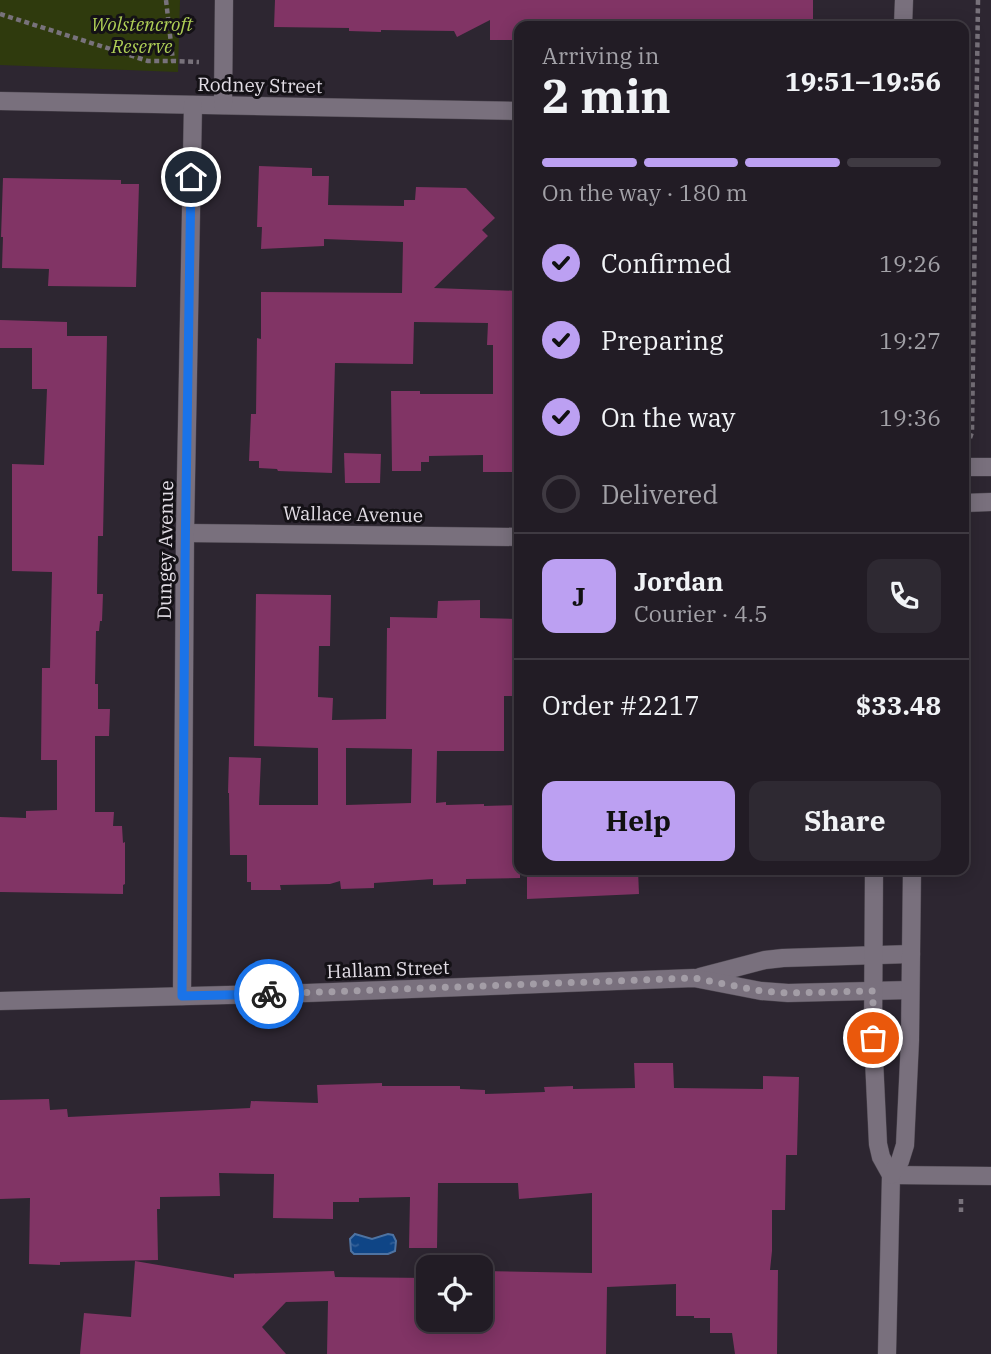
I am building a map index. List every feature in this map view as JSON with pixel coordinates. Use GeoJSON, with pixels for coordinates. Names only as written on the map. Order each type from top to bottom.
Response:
{"type":"FeatureCollection","features":[{"type":"Feature","properties":{"kind":"street"},"geometry":{"type":"LineString","coordinates":[[223,105],[224,0]]}},
{"type":"Feature","properties":{"kind":"street"},"geometry":{"type":"LineString","coordinates":[[903,21],[904,0]]}},
{"type":"Feature","properties":{"kind":"street","name":"Rodney Street"},"geometry":{"type":"LineString","coordinates":[[0,101],[514,111]]}},
{"type":"Feature","properties":{"kind":"street","name":"Dungey Avenue"},"geometry":{"type":"LineString","coordinates":[[182,996],[193,104]]}},
{"type":"Feature","properties":{"kind":"street"},"geometry":{"type":"LineString","coordinates":[[969,467],[991,467]]}},
{"type":"Feature","properties":{"kind":"street"},"geometry":{"type":"LineString","coordinates":[[969,503],[991,502]]}},
{"type":"Feature","properties":{"kind":"street","name":"Wallace Avenue"},"geometry":{"type":"LineString","coordinates":[[186,533],[514,537]]}},
{"type":"Feature","properties":{"kind":"street"},"geometry":{"type":"LineString","coordinates":[[874,875],[873,1038],[878,1144],[881,1157],[891,1175],[887,1354]]}},
{"type":"Feature","properties":{"kind":"street"},"geometry":{"type":"LineString","coordinates":[[891,1175],[900,1161],[905,1145],[910,1040],[912,875]]}},
{"type":"Feature","properties":{"kind":"street","name":"Hallam Street"},"geometry":{"type":"LineString","coordinates":[[0,1001],[307,993],[694,978],[774,959],[911,954]]}},
{"type":"Feature","properties":{"kind":"street","name":"Hallam Street"},"geometry":{"type":"LineString","coordinates":[[694,978],[761,991],[788,993],[910,990]]}},
{"type":"Feature","properties":{"kind":"street"},"geometry":{"type":"LineString","coordinates":[[891,1175],[991,1176]]}},
{"type":"Feature","properties":{"kind":"path"},"geometry":{"type":"LineString","coordinates":[[166,0],[173,61]]}},
{"type":"Feature","properties":{"kind":"path"},"geometry":{"type":"LineString","coordinates":[[970,438],[978,0]]}},
{"type":"Feature","properties":{"kind":"path"},"geometry":{"type":"LineString","coordinates":[[0,14],[148,61],[204,62]]}},
{"type":"Feature","properties":{"kind":"green space","name":"Wolstencroft Reserve"},"geometry":{"type":"Polygon","coordinates":[[[0,0],[180,0],[178,72],[0,65],[0,0]]]}},
{"type":"Feature","properties":{"kind":"water"},"geometry":{"type":"Polygon","coordinates":[[[355,1234],[372,1239],[393,1235],[396,1241],[395,1251],[388,1254],[354,1254],[351,1251],[350,1239],[355,1234]]]}},
{"type":"Feature","properties":{"kind":"building"},"geometry":{"type":"Polygon","coordinates":[[[275,0],[813,0],[813,21],[514,21],[514,40],[490,40],[490,20],[457,37],[454,31],[381,32],[349,31],[349,28],[274,27],[275,0]]]}},
{"type":"Feature","properties":{"kind":"building"},"geometry":{"type":"Polygon","coordinates":[[[259,166],[312,168],[312,176],[329,176],[328,205],[404,206],[404,200],[415,200],[416,187],[466,188],[495,218],[482,230],[488,236],[434,288],[514,291],[514,472],[483,472],[483,455],[429,456],[429,462],[421,462],[421,471],[392,471],[391,391],[420,391],[420,394],[493,394],[493,345],[487,345],[488,323],[414,322],[413,364],[335,363],[332,473],[278,471],[259,468],[259,461],[249,461],[251,414],[256,414],[257,338],[261,339],[261,292],[402,293],[403,242],[324,239],[324,246],[261,249],[262,227],[257,227],[259,166]]]}},
{"type":"Feature","properties":{"kind":"building"},"geometry":{"type":"Polygon","coordinates":[[[3,178],[121,180],[121,184],[139,184],[136,287],[48,286],[49,269],[2,268],[3,178]]]}},
{"type":"Feature","properties":{"kind":"building"},"geometry":{"type":"Polygon","coordinates":[[[0,320],[67,322],[67,336],[107,336],[103,536],[98,536],[97,594],[103,594],[102,621],[99,631],[96,631],[95,684],[98,684],[98,709],[110,709],[109,736],[95,736],[95,812],[114,812],[113,826],[122,826],[123,843],[125,842],[123,894],[0,892],[0,817],[26,818],[26,811],[57,810],[57,760],[41,760],[42,668],[50,668],[52,572],[12,571],[12,464],[44,465],[47,389],[32,389],[32,348],[0,348],[0,320]]]}},
{"type":"Feature","properties":{"kind":"building"},"geometry":{"type":"Polygon","coordinates":[[[344,453],[381,454],[380,483],[345,483],[344,453]]]}},
{"type":"Feature","properties":{"kind":"building"},"geometry":{"type":"Polygon","coordinates":[[[256,594],[331,595],[330,646],[319,646],[318,697],[333,698],[332,720],[386,719],[387,628],[390,628],[390,617],[437,618],[438,601],[480,600],[480,618],[514,619],[514,696],[504,696],[504,751],[437,751],[436,803],[514,805],[514,875],[520,875],[520,878],[466,879],[466,884],[433,885],[433,879],[374,883],[374,888],[341,889],[340,881],[330,884],[280,885],[281,890],[251,890],[251,882],[247,882],[247,855],[230,855],[229,757],[261,758],[259,805],[318,805],[318,748],[254,746],[256,594]],[[346,748],[346,805],[411,803],[412,749],[346,748]]]}},
{"type":"Feature","properties":{"kind":"building"},"geometry":{"type":"Polygon","coordinates":[[[527,875],[638,875],[639,894],[527,899],[527,875]]]}},
{"type":"Feature","properties":{"kind":"building"},"geometry":{"type":"Polygon","coordinates":[[[634,1063],[673,1063],[674,1088],[763,1089],[763,1076],[799,1077],[797,1155],[786,1155],[785,1210],[772,1210],[770,1270],[778,1270],[777,1354],[735,1354],[732,1333],[710,1333],[710,1318],[676,1316],[676,1284],[607,1287],[606,1354],[327,1354],[328,1301],[286,1302],[262,1327],[286,1354],[80,1354],[84,1313],[131,1317],[135,1261],[234,1278],[234,1274],[334,1271],[335,1277],[416,1278],[416,1332],[493,1332],[493,1271],[592,1273],[592,1193],[519,1199],[518,1183],[438,1183],[437,1248],[409,1248],[410,1197],[359,1198],[359,1202],[333,1202],[333,1219],[273,1218],[274,1174],[219,1173],[220,1196],[160,1197],[160,1209],[157,1209],[158,1260],[60,1262],[60,1265],[29,1264],[30,1198],[0,1199],[0,1100],[49,1099],[50,1110],[67,1109],[68,1117],[250,1108],[251,1101],[318,1103],[317,1085],[382,1083],[382,1086],[460,1086],[460,1089],[485,1090],[485,1094],[545,1092],[544,1087],[635,1088],[634,1063]]]}},
{"type":"Feature","properties":{"kind":"way so far"},"geometry":{"type":"LineString","coordinates":[[269,994],[694,978],[761,991],[788,993],[873,991],[873,1038]]}},
{"type":"Feature","properties":{"kind":"route"},"geometry":{"type":"LineString","coordinates":[[191,177],[182,996],[269,994]]}}]}
